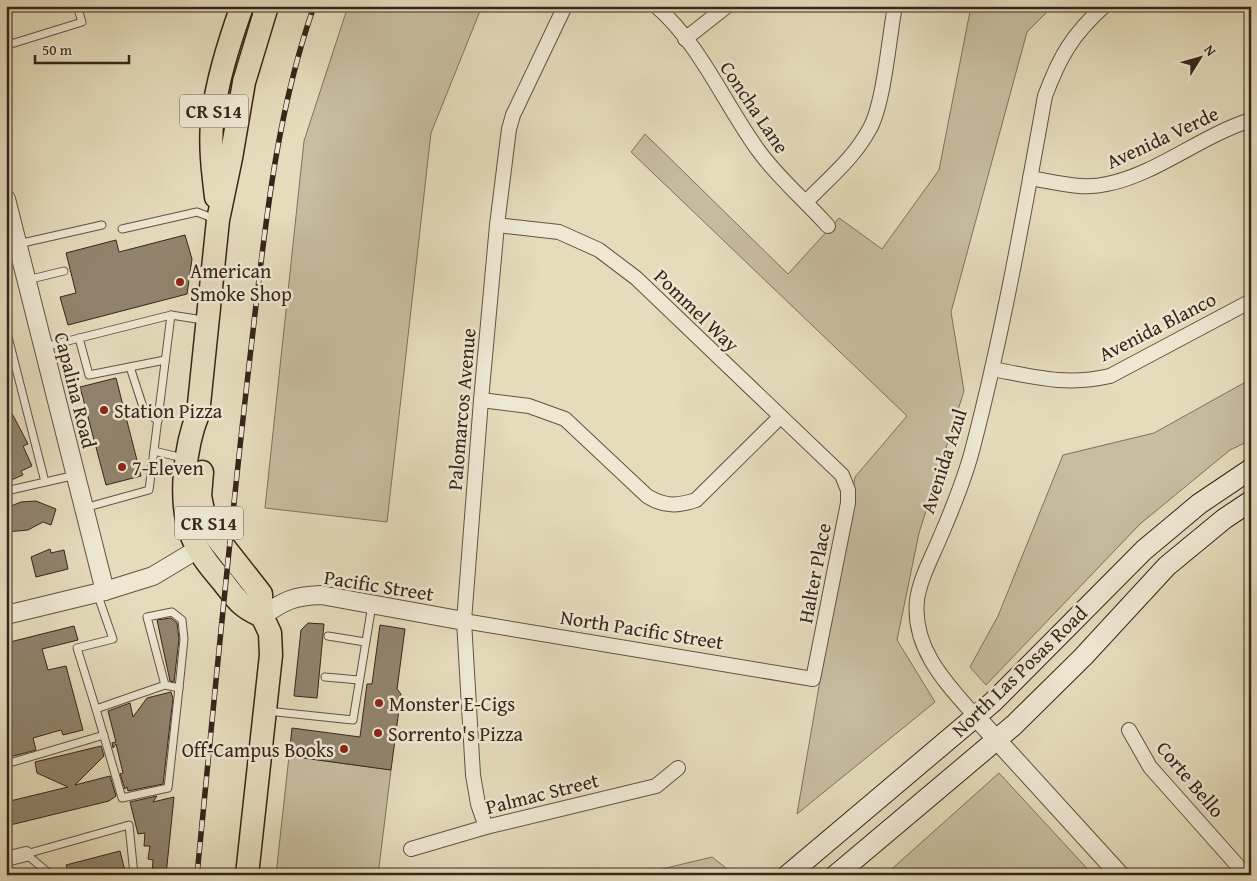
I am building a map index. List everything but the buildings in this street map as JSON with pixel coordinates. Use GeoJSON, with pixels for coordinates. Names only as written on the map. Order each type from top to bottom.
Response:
{"type":"FeatureCollection","features":[{"type":"Feature","properties":{"kind":"main road","name":"CR S14"},"geometry":{"type":"LineString","coordinates":[[218,220],[212,157],[212,122],[229,43],[242,6]]}},
{"type":"Feature","properties":{"kind":"main road","name":"CR S14"},"geometry":{"type":"LineString","coordinates":[[262,616],[244,608],[198,550],[190,532],[187,517],[190,435],[198,414],[218,220],[244,82],[267,6]]}},
{"type":"Feature","properties":{"kind":"main road","name":"CR S14"},"geometry":{"type":"LineString","coordinates":[[198,414],[205,440],[200,496],[204,515],[217,538],[261,594],[262,616],[270,633],[270,655],[247,875]]}},
{"type":"Feature","properties":{"kind":"main road","name":"North Las Posas Road"},"geometry":{"type":"LineString","coordinates":[[788,875],[976,717],[1010,686],[1144,550],[1199,504],[1251,469]]}},
{"type":"Feature","properties":{"kind":"main road","name":"North Las Posas Road"},"geometry":{"type":"LineString","coordinates":[[836,875],[996,740],[1083,657],[1167,566],[1224,519],[1251,501]]}},
{"type":"Feature","properties":{"kind":"street","name":"Palomarcos Avenue"},"geometry":{"type":"LineString","coordinates":[[486,827],[478,804],[473,776],[464,621],[497,225],[509,129],[513,116],[565,6]]}},
{"type":"Feature","properties":{"kind":"street","name":"Concha Lane"},"geometry":{"type":"LineString","coordinates":[[656,6],[685,39],[758,151],[782,180],[828,226]]}},
{"type":"Feature","properties":{"kind":"street"},"geometry":{"type":"LineString","coordinates":[[685,39],[727,6]]}},
{"type":"Feature","properties":{"kind":"street"},"geometry":{"type":"LineString","coordinates":[[806,202],[856,150],[870,128],[878,104],[894,6]]}},
{"type":"Feature","properties":{"kind":"street","name":"Avenida Azul"},"geometry":{"type":"LineString","coordinates":[[1104,6],[1081,27],[1056,66],[1045,96],[992,369],[972,450],[954,504],[923,577],[917,600],[920,640],[936,671],[996,740],[1120,875]]}},
{"type":"Feature","properties":{"kind":"street","name":"Avenida Verde"},"geometry":{"type":"LineString","coordinates":[[1030,178],[1079,186],[1105,185],[1134,177],[1205,138],[1251,120]]}},
{"type":"Feature","properties":{"kind":"street","name":"Capalina Road"},"geometry":{"type":"LineString","coordinates":[[6,198],[84,508],[101,592]]}},
{"type":"Feature","properties":{"kind":"street","name":"Pommel Way"},"geometry":{"type":"LineString","coordinates":[[497,225],[559,232],[598,250],[636,278],[842,475]]}},
{"type":"Feature","properties":{"kind":"street","name":"Avenida Blanco"},"geometry":{"type":"LineString","coordinates":[[992,369],[1062,382],[1085,382],[1110,376],[1251,301]]}},
{"type":"Feature","properties":{"kind":"street"},"geometry":{"type":"LineString","coordinates":[[481,400],[529,406],[565,419],[647,496],[657,502],[679,506],[696,500],[780,417]]}},
{"type":"Feature","properties":{"kind":"street","name":"Halter Place"},"geometry":{"type":"LineString","coordinates":[[813,679],[848,502],[848,490],[842,475]]}},
{"type":"Feature","properties":{"kind":"street"},"geometry":{"type":"LineString","coordinates":[[6,615],[101,592],[154,576],[198,550]]}},
{"type":"Feature","properties":{"kind":"street","name":"Pacific Street"},"geometry":{"type":"LineString","coordinates":[[262,616],[284,601],[298,596],[321,595],[464,621]]}},
{"type":"Feature","properties":{"kind":"street","name":"North Pacific Street"},"geometry":{"type":"LineString","coordinates":[[464,621],[813,679]]}},
{"type":"Feature","properties":{"kind":"street","name":"Corte Bello"},"geometry":{"type":"LineString","coordinates":[[1129,730],[1150,767],[1246,875]]}},
{"type":"Feature","properties":{"kind":"street","name":"Palmac Street"},"geometry":{"type":"LineString","coordinates":[[411,849],[486,827],[656,786],[678,768]]}},
{"type":"Feature","properties":{"kind":"street"},"geometry":{"type":"LineString","coordinates":[[6,859],[26,854]]}},
{"type":"Feature","properties":{"kind":"street"},"geometry":{"type":"LineString","coordinates":[[1103,857],[1112,875]]}},
{"type":"Feature","properties":{"kind":"lane"},"geometry":{"type":"LineString","coordinates":[[6,35],[11,44],[82,22],[77,6]]}},
{"type":"Feature","properties":{"kind":"lane"},"geometry":{"type":"LineString","coordinates":[[122,229],[197,212],[218,220]]}},
{"type":"Feature","properties":{"kind":"lane"},"geometry":{"type":"LineString","coordinates":[[18,244],[102,225]]}},
{"type":"Feature","properties":{"kind":"lane"},"geometry":{"type":"LineString","coordinates":[[27,280],[64,272]]}},
{"type":"Feature","properties":{"kind":"lane"},"geometry":{"type":"LineString","coordinates":[[84,508],[149,490],[171,315]]}},
{"type":"Feature","properties":{"kind":"lane"},"geometry":{"type":"LineString","coordinates":[[43,347],[171,315],[207,321]]}},
{"type":"Feature","properties":{"kind":"lane"},"geometry":{"type":"LineString","coordinates":[[7,331],[45,482]]}},
{"type":"Feature","properties":{"kind":"lane"},"geometry":{"type":"LineString","coordinates":[[80,338],[89,375],[166,360]]}},
{"type":"Feature","properties":{"kind":"lane"},"geometry":{"type":"LineString","coordinates":[[130,367],[144,410],[158,421]]}},
{"type":"Feature","properties":{"kind":"lane"},"geometry":{"type":"LineString","coordinates":[[154,451],[188,459]]}},
{"type":"Feature","properties":{"kind":"lane"},"geometry":{"type":"LineString","coordinates":[[6,491],[76,475]]}},
{"type":"Feature","properties":{"kind":"lane"},"geometry":{"type":"LineString","coordinates":[[101,592],[113,639],[78,648],[122,798],[168,788],[184,639],[182,620],[172,612],[147,617],[165,685]]}},
{"type":"Feature","properties":{"kind":"lane"},"geometry":{"type":"LineString","coordinates":[[264,711],[353,720],[372,605]]}},
{"type":"Feature","properties":{"kind":"lane"},"geometry":{"type":"LineString","coordinates":[[328,636],[366,642]]}},
{"type":"Feature","properties":{"kind":"lane"},"geometry":{"type":"LineString","coordinates":[[325,677],[359,680]]}},
{"type":"Feature","properties":{"kind":"lane"},"geometry":{"type":"LineString","coordinates":[[96,709],[165,685],[179,688]]}},
{"type":"Feature","properties":{"kind":"lane"},"geometry":{"type":"LineString","coordinates":[[6,764],[104,736]]}},
{"type":"Feature","properties":{"kind":"lane"},"geometry":{"type":"LineString","coordinates":[[26,854],[129,825],[134,875]]}},
{"type":"Feature","properties":{"kind":"lane"},"geometry":{"type":"LineString","coordinates":[[26,854],[51,875]]}},
{"type":"Feature","properties":{"kind":"shaded area"},"geometry":{"type":"Polygon","coordinates":[[[348,6],[482,6],[431,133],[387,522],[265,508],[304,141],[348,6]]]}},
{"type":"Feature","properties":{"kind":"shaded area"},"geometry":{"type":"Polygon","coordinates":[[[971,6],[1053,6],[1027,32],[951,312],[964,391],[919,533],[897,640],[935,702],[797,814],[855,477],[907,416],[631,152],[645,134],[788,274],[839,218],[882,249],[939,170],[971,6]]]}},
{"type":"Feature","properties":{"kind":"shaded area"},"geometry":{"type":"Polygon","coordinates":[[[1251,379],[1251,440],[1230,450],[1140,524],[986,685],[970,667],[998,616],[1063,455],[1154,433],[1251,379]]]}},
{"type":"Feature","properties":{"kind":"shaded area"},"geometry":{"type":"Polygon","coordinates":[[[289,756],[391,770],[378,875],[276,875],[289,756]]]}},
{"type":"Feature","properties":{"kind":"shaded area"},"geometry":{"type":"Polygon","coordinates":[[[999,773],[1093,875],[885,875],[999,773]]]}},
{"type":"Feature","properties":{"kind":"shaded area"},"geometry":{"type":"Polygon","coordinates":[[[712,857],[735,875],[637,875],[712,857]]]}},
{"type":"Feature","properties":{"kind":"railway"},"geometry":{"type":"LineString","coordinates":[[197,875],[222,616],[266,224],[272,180],[289,92],[314,6]]}},
{"type":"Feature","properties":{"kind":"place","name":"American Smoke Shop"},"geometry":{"type":"Point","coordinates":[180,282]}},
{"type":"Feature","properties":{"kind":"place","name":"Station Pizza"},"geometry":{"type":"Point","coordinates":[104,410]}},
{"type":"Feature","properties":{"kind":"place","name":"7-Eleven"},"geometry":{"type":"Point","coordinates":[122,467]}},
{"type":"Feature","properties":{"kind":"place","name":"Monster E-Cigs"},"geometry":{"type":"Point","coordinates":[379,703]}},
{"type":"Feature","properties":{"kind":"place","name":"Sorrento's Pizza"},"geometry":{"type":"Point","coordinates":[378,733]}},
{"type":"Feature","properties":{"kind":"place","name":"Off-Campus Books"},"geometry":{"type":"Point","coordinates":[344,749]}}]}
